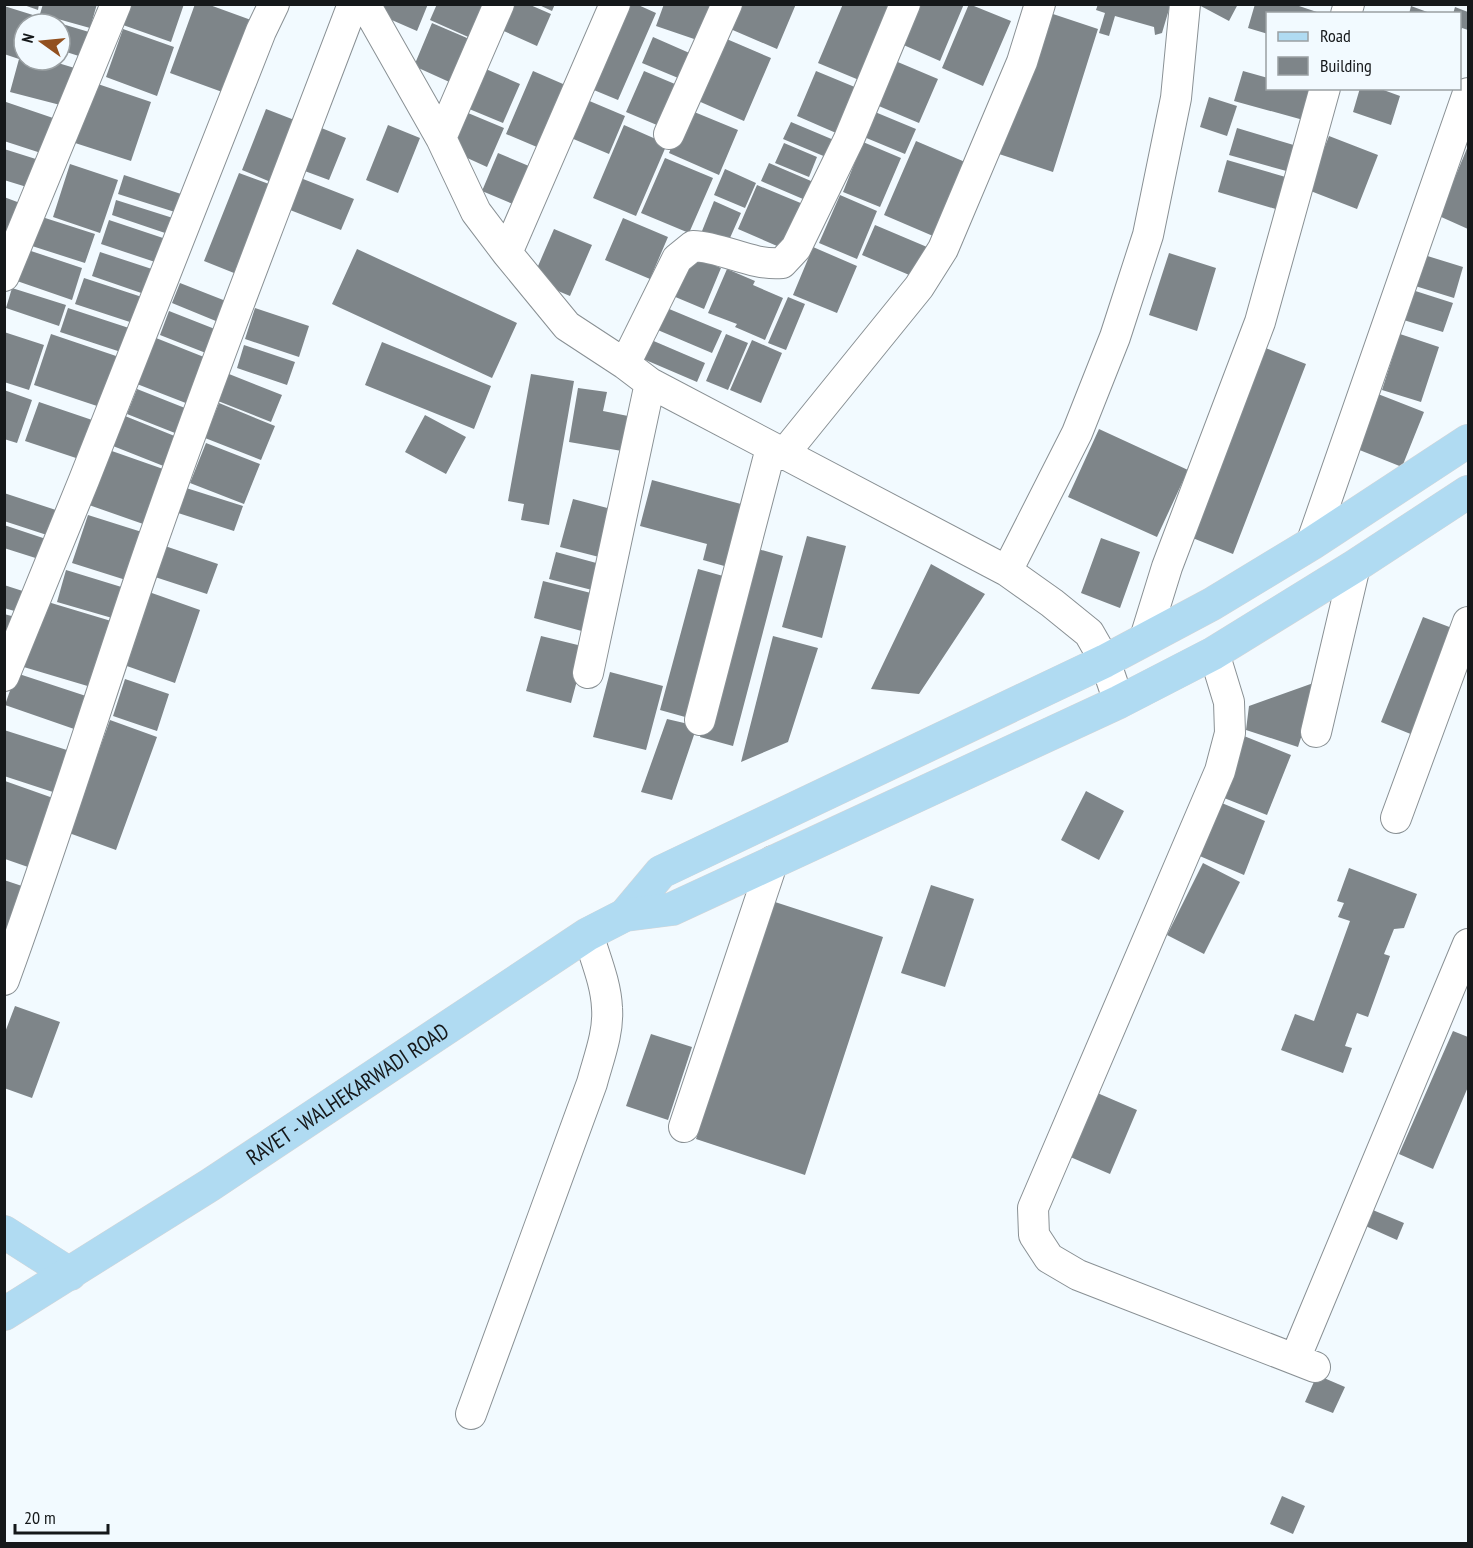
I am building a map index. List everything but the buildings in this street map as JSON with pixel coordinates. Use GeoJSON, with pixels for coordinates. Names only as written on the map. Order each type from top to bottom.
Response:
{"type":"FeatureCollection","features":[{"type":"Feature","properties":{"kind":"main road"},"geometry":{"type":"LineString","coordinates":[[626,915],[661,872],[1105,662],[1212,603],[1311,544],[1468,441]]}},
{"type":"Feature","properties":{"kind":"main road"},"geometry":{"type":"LineString","coordinates":[[626,915],[672,909],[1119,702],[1214,653],[1355,566],[1468,492]]}},
{"type":"Feature","properties":{"kind":"main road"},"geometry":{"type":"LineString","coordinates":[[869,772],[884,811]]}},
{"type":"Feature","properties":{"kind":"main road","name":"RAVET - WALHEKARWADI ROAD"},"geometry":{"type":"LineString","coordinates":[[4,1314],[265,1149],[588,934],[626,915]]}},
{"type":"Feature","properties":{"kind":"main road"},"geometry":{"type":"LineString","coordinates":[[10,1243],[70,1274]]}},
{"type":"Feature","properties":{"kind":"street"},"geometry":{"type":"LineString","coordinates":[[4,276],[116,4]]}},
{"type":"Feature","properties":{"kind":"street"},"geometry":{"type":"LineString","coordinates":[[4,676],[261,31],[274,4]]}},
{"type":"Feature","properties":{"kind":"street"},"geometry":{"type":"LineString","coordinates":[[4,980],[29,912],[148,553],[353,4]]}},
{"type":"Feature","properties":{"kind":"street"},"geometry":{"type":"LineString","coordinates":[[365,4],[441,138],[476,212],[507,254],[567,326],[650,383],[1007,571],[1089,633],[1105,662],[1119,702]]}},
{"type":"Feature","properties":{"kind":"street"},"geometry":{"type":"LineString","coordinates":[[441,138],[499,4]]}},
{"type":"Feature","properties":{"kind":"street"},"geometry":{"type":"LineString","coordinates":[[507,254],[615,4]]}},
{"type":"Feature","properties":{"kind":"street"},"geometry":{"type":"LineString","coordinates":[[669,134],[727,4]]}},
{"type":"Feature","properties":{"kind":"street"},"geometry":{"type":"LineString","coordinates":[[625,364],[678,259],[693,246],[709,246],[769,264],[782,263],[796,248],[849,139],[905,4]]}},
{"type":"Feature","properties":{"kind":"street"},"geometry":{"type":"LineString","coordinates":[[700,720],[777,451],[919,287],[943,249],[1022,62],[1040,4]]}},
{"type":"Feature","properties":{"kind":"street"},"geometry":{"type":"LineString","coordinates":[[1007,571],[1077,433],[1115,337],[1148,235],[1176,98],[1185,4]]}},
{"type":"Feature","properties":{"kind":"street"},"geometry":{"type":"LineString","coordinates":[[1145,638],[1167,567],[1260,322],[1324,90]]}},
{"type":"Feature","properties":{"kind":"street"},"geometry":{"type":"LineString","coordinates":[[1311,544],[1468,93]]}},
{"type":"Feature","properties":{"kind":"street"},"geometry":{"type":"LineString","coordinates":[[588,673],[650,383]]}},
{"type":"Feature","properties":{"kind":"street"},"geometry":{"type":"LineString","coordinates":[[1316,732],[1355,566]]}},
{"type":"Feature","properties":{"kind":"street"},"geometry":{"type":"LineString","coordinates":[[1396,818],[1468,622]]}},
{"type":"Feature","properties":{"kind":"street"},"geometry":{"type":"LineString","coordinates":[[1214,653],[1229,702],[1230,733],[1220,771],[1033,1208],[1034,1235],[1049,1258],[1078,1275],[1305,1363],[1468,944]]}},
{"type":"Feature","properties":{"kind":"street"},"geometry":{"type":"LineString","coordinates":[[684,1127],[773,861]]}},
{"type":"Feature","properties":{"kind":"street"},"geometry":{"type":"LineString","coordinates":[[471,1414],[592,1083],[605,1030],[608,1009],[588,934]]}}]}
